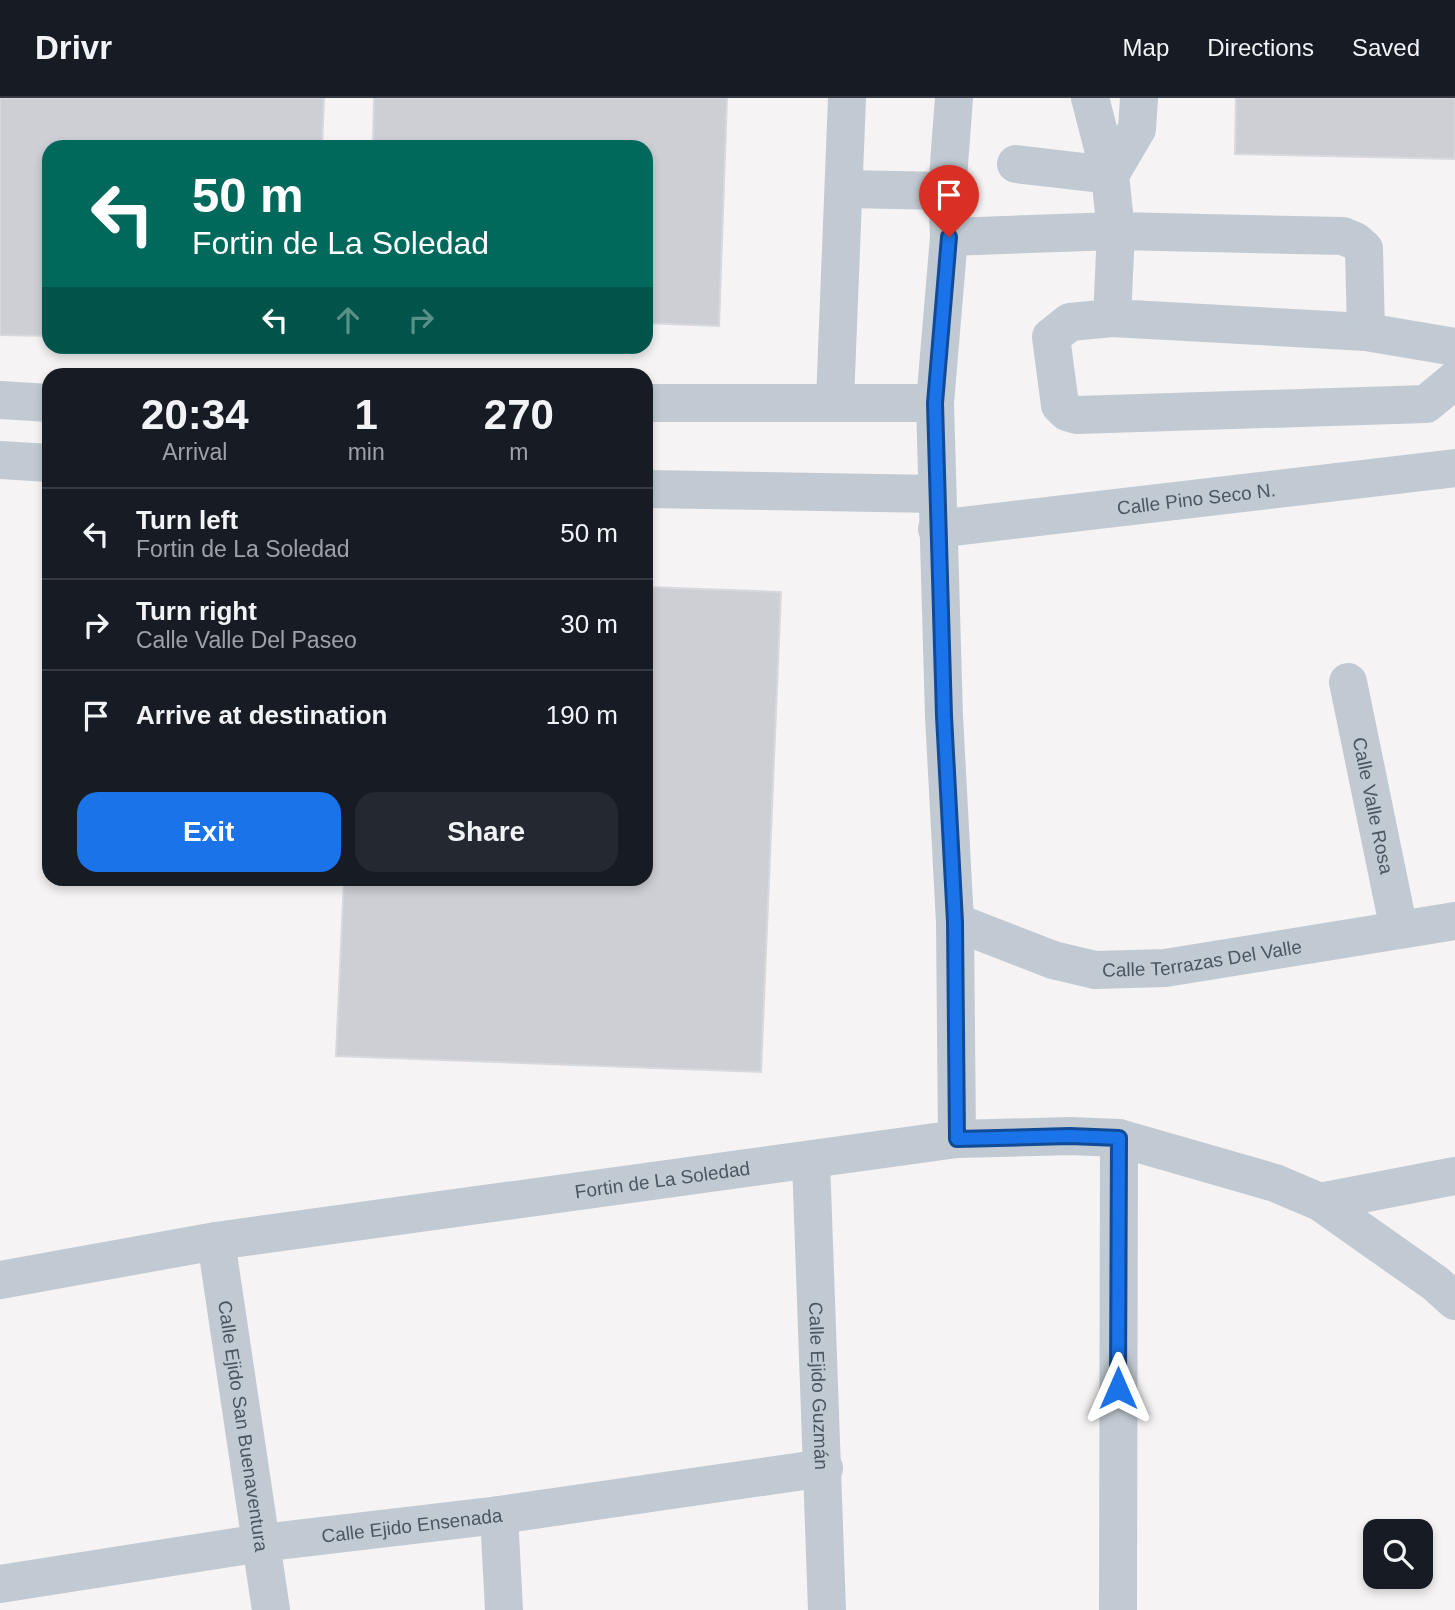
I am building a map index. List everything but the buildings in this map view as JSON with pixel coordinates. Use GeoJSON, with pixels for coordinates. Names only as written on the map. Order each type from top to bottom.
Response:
{"type":"FeatureCollection","features":[{"type":"Feature","properties":{"kind":"street"},"geometry":{"type":"LineString","coordinates":[[835,401],[847,98]]}},
{"type":"Feature","properties":{"kind":"street"},"geometry":{"type":"LineString","coordinates":[[954,98],[947,191],[949,237],[935,403],[937,511],[955,922],[957,1139]]}},
{"type":"Feature","properties":{"kind":"street"},"geometry":{"type":"LineString","coordinates":[[1090,98],[1110,175],[1116,231],[1112,318]]}},
{"type":"Feature","properties":{"kind":"street"},"geometry":{"type":"LineString","coordinates":[[1110,175],[1137,129],[1139,98]]}},
{"type":"Feature","properties":{"kind":"street"},"geometry":{"type":"LineString","coordinates":[[1016,164],[1110,175]]}},
{"type":"Feature","properties":{"kind":"street"},"geometry":{"type":"LineString","coordinates":[[845,189],[947,191]]}},
{"type":"Feature","properties":{"kind":"street"},"geometry":{"type":"LineString","coordinates":[[949,237],[1116,231],[1333,234],[1355,241],[1364,249],[1366,332]]}},
{"type":"Feature","properties":{"kind":"street"},"geometry":{"type":"LineString","coordinates":[[1455,346],[1366,332],[1112,318],[1070,322],[1051,337],[1060,404],[1067,412],[1077,415],[1426,404],[1455,380]]}},
{"type":"Feature","properties":{"kind":"street"},"geometry":{"type":"LineString","coordinates":[[0,400],[42,403]]}},
{"type":"Feature","properties":{"kind":"street"},"geometry":{"type":"LineString","coordinates":[[653,403],[935,403]]}},
{"type":"Feature","properties":{"kind":"street"},"geometry":{"type":"LineString","coordinates":[[0,460],[42,463]]}},
{"type":"Feature","properties":{"kind":"street","name":"Calle Pino Seco N."},"geometry":{"type":"LineString","coordinates":[[653,490],[937,511],[1455,468]]}},
{"type":"Feature","properties":{"kind":"street","name":"Calle Valle Rosa"},"geometry":{"type":"LineString","coordinates":[[1348,682],[1373,816],[1399,930]]}},
{"type":"Feature","properties":{"kind":"street","name":"Calle Terrazas Del Valle"},"geometry":{"type":"LineString","coordinates":[[955,922],[1053,960],[1095,970],[1164,968],[1455,921]]}},
{"type":"Feature","properties":{"kind":"street","name":"Fortin de La Soledad"},"geometry":{"type":"LineString","coordinates":[[0,1280],[216,1241],[957,1139],[1070,1136],[1119,1138],[1275,1183],[1320,1202],[1435,1283],[1455,1301]]}},
{"type":"Feature","properties":{"kind":"street"},"geometry":{"type":"LineString","coordinates":[[1118,1610],[1119,1138]]}},
{"type":"Feature","properties":{"kind":"street","name":"Calle Ejido Guzmán"},"geometry":{"type":"LineString","coordinates":[[811,1160],[827,1610]]}},
{"type":"Feature","properties":{"kind":"street"},"geometry":{"type":"LineString","coordinates":[[1320,1202],[1455,1176]]}},
{"type":"Feature","properties":{"kind":"street","name":"Calle Ejido San Buenaventura"},"geometry":{"type":"LineString","coordinates":[[216,1241],[271,1610]]}},
{"type":"Feature","properties":{"kind":"street","name":"Calle Ejido Ensenada"},"geometry":{"type":"LineString","coordinates":[[0,1584],[261,1543],[499,1516],[824,1468]]}},
{"type":"Feature","properties":{"kind":"street"},"geometry":{"type":"LineString","coordinates":[[499,1516],[504,1610]]}},
{"type":"Feature","properties":{"kind":"route"},"geometry":{"type":"LineString","coordinates":[[949,237],[935,403],[944,716],[955,922],[957,1139],[1020,1136],[1119,1138],[1118,1388]]}}]}
